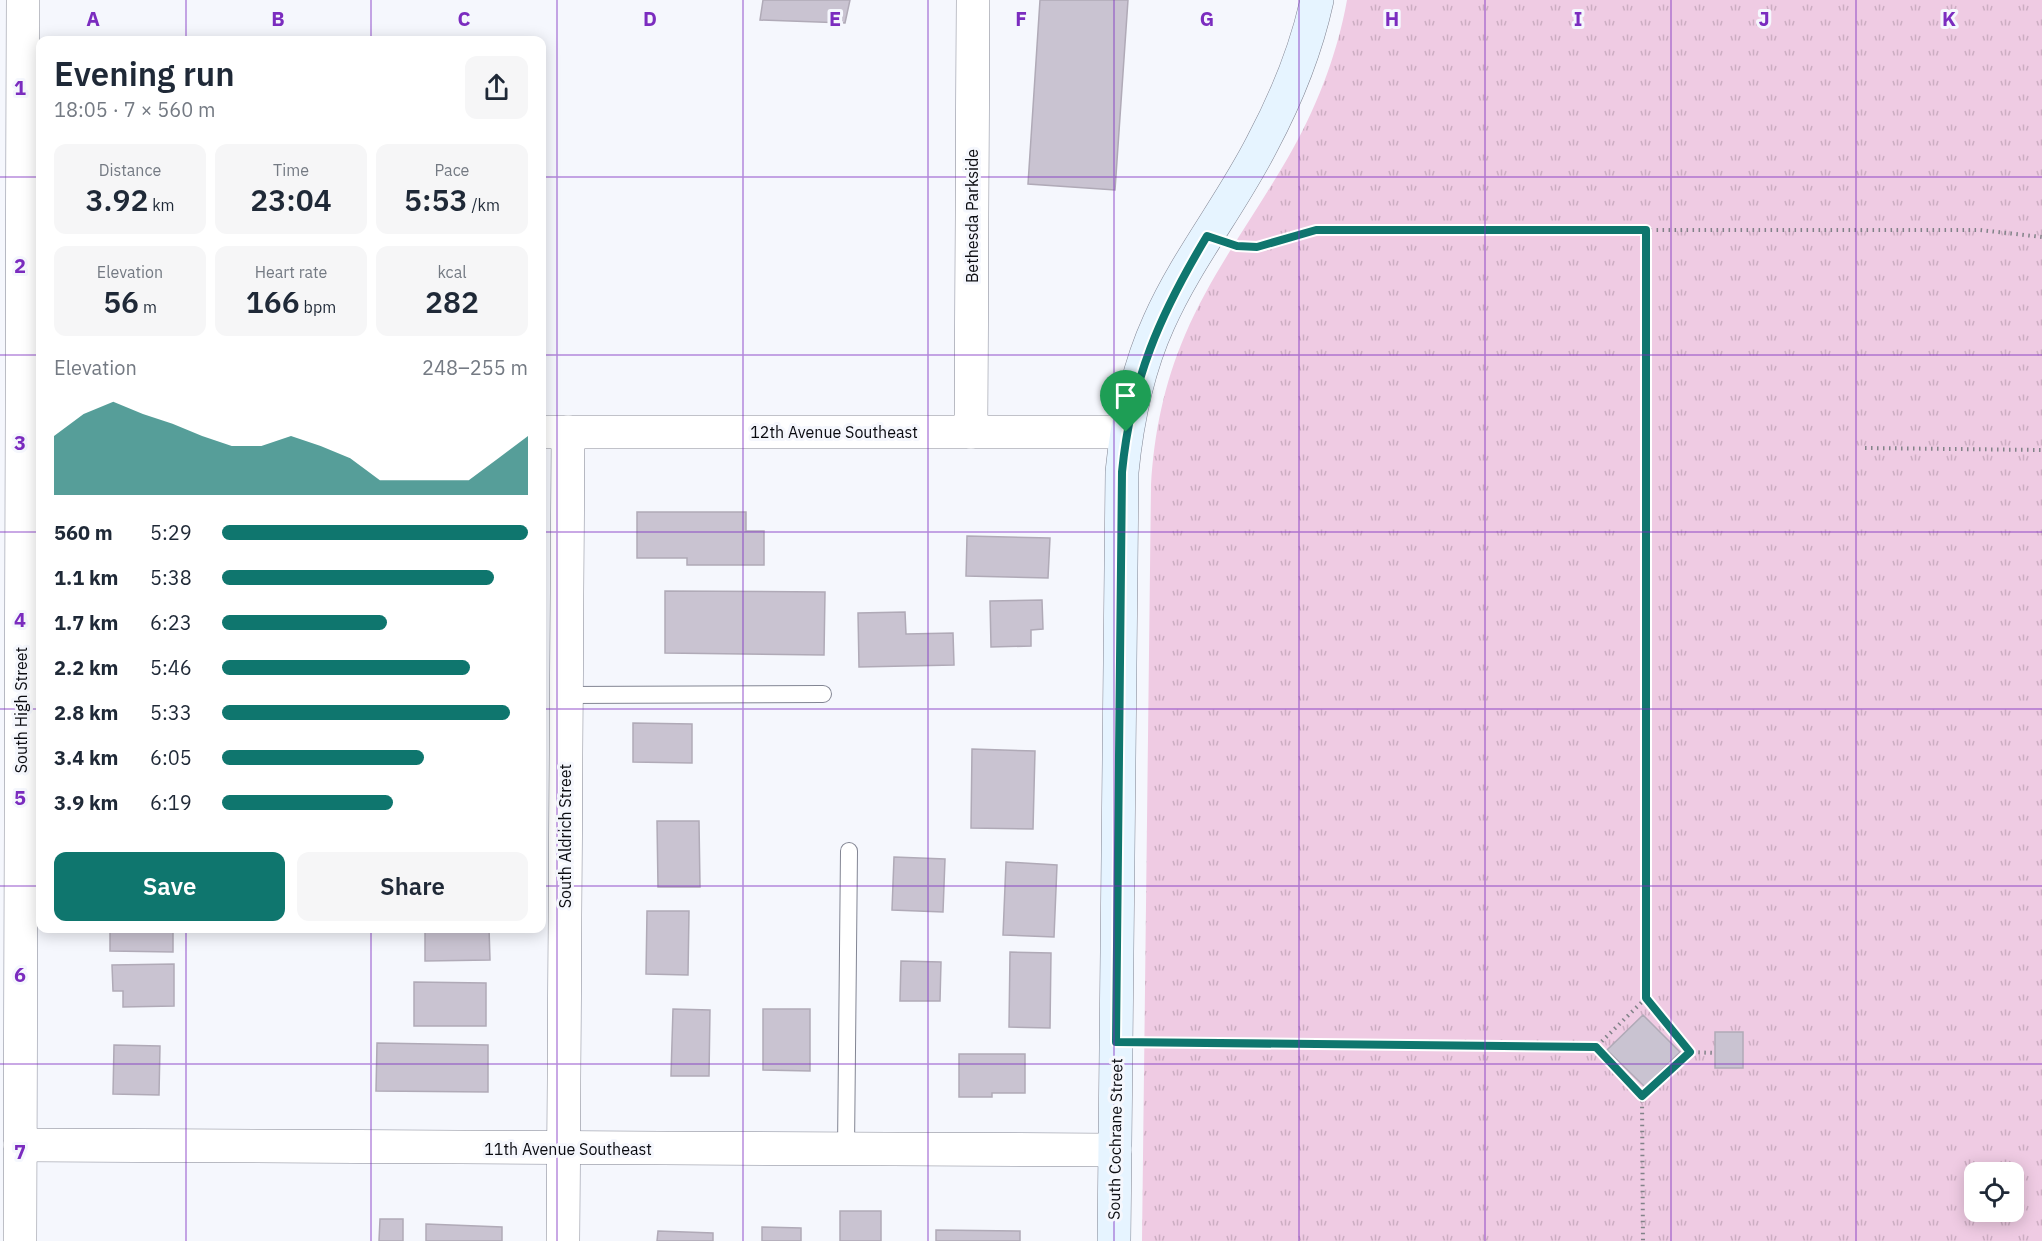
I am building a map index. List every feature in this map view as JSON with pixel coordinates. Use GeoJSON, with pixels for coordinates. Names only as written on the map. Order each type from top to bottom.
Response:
{"type":"FeatureCollection","features":[{"type":"Feature","properties":{"kind":"street","name":"South High Street"},"geometry":{"type":"LineString","coordinates":[[20,1241],[23,0]]}},
{"type":"Feature","properties":{"kind":"street","name":"Bethesda Parkside"},"geometry":{"type":"LineString","coordinates":[[970,432],[974,0]]}},
{"type":"Feature","properties":{"kind":"street","name":"South Cochrane Street"},"geometry":{"type":"LineString","coordinates":[[1113,1241],[1122,472],[1126,432],[1145,358],[1159,321],[1262,145],[1308,42],[1317,0]]}},
{"type":"Feature","properties":{"kind":"street","name":"12th Avenue Southeast"},"geometry":{"type":"LineString","coordinates":[[555,432],[1126,432]]}},
{"type":"Feature","properties":{"kind":"street","name":"South Aldrich Street"},"geometry":{"type":"LineString","coordinates":[[555,432],[566,695],[563,1241]]}},
{"type":"Feature","properties":{"kind":"street","name":"11th Avenue Southeast"},"geometry":{"type":"LineString","coordinates":[[20,1145],[1115,1150]]}},
{"type":"Feature","properties":{"kind":"lane"},"geometry":{"type":"LineString","coordinates":[[566,695],[823,694]]}},
{"type":"Feature","properties":{"kind":"lane"},"geometry":{"type":"LineString","coordinates":[[846,1149],[849,851]]}},
{"type":"Feature","properties":{"kind":"path"},"geometry":{"type":"LineString","coordinates":[[1207,236],[1237,246],[1257,247],[1316,230],[1980,230],[2042,237]]}},
{"type":"Feature","properties":{"kind":"path"},"geometry":{"type":"LineString","coordinates":[[1646,230],[1646,998],[1690,1052]]}},
{"type":"Feature","properties":{"kind":"path"},"geometry":{"type":"LineString","coordinates":[[1865,448],[2042,450]]}},
{"type":"Feature","properties":{"kind":"path"},"geometry":{"type":"LineString","coordinates":[[1116,1042],[1596,1047],[1646,998]]}},
{"type":"Feature","properties":{"kind":"path"},"geometry":{"type":"LineString","coordinates":[[1596,1047],[1642,1096],[1643,1241]]}},
{"type":"Feature","properties":{"kind":"path"},"geometry":{"type":"LineString","coordinates":[[1642,1096],[1690,1052],[1715,1053]]}},
{"type":"Feature","properties":{"kind":"green space"},"geometry":{"type":"Polygon","coordinates":[[[1347,0],[2042,0],[2042,1241],[1142,1241],[1151,485],[1158,428],[1171,372],[1195,312],[1219,268],[1297,142],[1324,83],[1347,0]]]}},
{"type":"Feature","properties":{"kind":"building"},"geometry":{"type":"Polygon","coordinates":[[[763,0],[850,0],[845,23],[760,20],[763,0]]]}},
{"type":"Feature","properties":{"kind":"building"},"geometry":{"type":"Polygon","coordinates":[[[1040,0],[1128,0],[1115,190],[1028,184],[1040,0]]]}},
{"type":"Feature","properties":{"kind":"building"},"geometry":{"type":"Polygon","coordinates":[[[637,512],[746,512],[746,531],[764,531],[764,565],[687,565],[687,558],[637,558],[637,512]]]}},
{"type":"Feature","properties":{"kind":"building"},"geometry":{"type":"Polygon","coordinates":[[[967,536],[1050,538],[1048,578],[966,576],[967,536]]]}},
{"type":"Feature","properties":{"kind":"building"},"geometry":{"type":"Polygon","coordinates":[[[665,591],[825,592],[824,655],[665,653],[665,591]]]}},
{"type":"Feature","properties":{"kind":"building"},"geometry":{"type":"Polygon","coordinates":[[[1042,600],[1043,629],[1031,630],[1031,646],[991,647],[990,601],[1042,600]]]}},
{"type":"Feature","properties":{"kind":"building"},"geometry":{"type":"Polygon","coordinates":[[[905,612],[906,634],[953,633],[954,665],[859,667],[858,613],[905,612]]]}},
{"type":"Feature","properties":{"kind":"building"},"geometry":{"type":"Polygon","coordinates":[[[633,723],[692,724],[692,763],[633,762],[633,723]]]}},
{"type":"Feature","properties":{"kind":"building"},"geometry":{"type":"Polygon","coordinates":[[[972,749],[1035,751],[1033,829],[971,828],[972,749]]]}},
{"type":"Feature","properties":{"kind":"building"},"geometry":{"type":"Polygon","coordinates":[[[657,821],[699,821],[700,887],[658,887],[657,821]]]}},
{"type":"Feature","properties":{"kind":"building"},"geometry":{"type":"Polygon","coordinates":[[[894,857],[945,859],[943,912],[892,910],[894,857]]]}},
{"type":"Feature","properties":{"kind":"building"},"geometry":{"type":"Polygon","coordinates":[[[1006,862],[1057,865],[1054,937],[1003,935],[1006,862]]]}},
{"type":"Feature","properties":{"kind":"building"},"geometry":{"type":"Polygon","coordinates":[[[647,911],[689,911],[688,975],[646,974],[647,911]]]}},
{"type":"Feature","properties":{"kind":"building"},"geometry":{"type":"Polygon","coordinates":[[[110,933],[173,933],[173,952],[110,951],[110,933]]]}},
{"type":"Feature","properties":{"kind":"building"},"geometry":{"type":"Polygon","coordinates":[[[425,933],[489,933],[490,960],[425,961],[425,933]]]}},
{"type":"Feature","properties":{"kind":"building"},"geometry":{"type":"Polygon","coordinates":[[[1010,952],[1051,953],[1050,1028],[1009,1027],[1010,952]]]}},
{"type":"Feature","properties":{"kind":"building"},"geometry":{"type":"Polygon","coordinates":[[[901,961],[941,962],[940,1001],[900,1001],[901,961]]]}},
{"type":"Feature","properties":{"kind":"building"},"geometry":{"type":"Polygon","coordinates":[[[174,964],[174,1006],[123,1007],[123,991],[113,991],[112,965],[174,964]]]}},
{"type":"Feature","properties":{"kind":"building"},"geometry":{"type":"Polygon","coordinates":[[[414,982],[486,983],[486,1026],[414,1026],[414,982]]]}},
{"type":"Feature","properties":{"kind":"building"},"geometry":{"type":"Polygon","coordinates":[[[673,1009],[710,1010],[709,1076],[671,1076],[673,1009]]]}},
{"type":"Feature","properties":{"kind":"building"},"geometry":{"type":"Polygon","coordinates":[[[763,1009],[810,1009],[810,1071],[763,1070],[763,1009]]]}},
{"type":"Feature","properties":{"kind":"building"},"geometry":{"type":"Polygon","coordinates":[[[1643,1015],[1680,1052],[1645,1087],[1607,1050],[1643,1015]]]}},
{"type":"Feature","properties":{"kind":"building"},"geometry":{"type":"Polygon","coordinates":[[[1715,1032],[1743,1032],[1743,1068],[1715,1068],[1715,1032]]]}},
{"type":"Feature","properties":{"kind":"building"},"geometry":{"type":"Polygon","coordinates":[[[377,1043],[488,1045],[488,1092],[376,1091],[377,1043]]]}},
{"type":"Feature","properties":{"kind":"building"},"geometry":{"type":"Polygon","coordinates":[[[114,1045],[160,1046],[159,1095],[113,1094],[114,1045]]]}},
{"type":"Feature","properties":{"kind":"building"},"geometry":{"type":"Polygon","coordinates":[[[959,1054],[1025,1054],[1025,1093],[992,1093],[992,1097],[959,1097],[959,1054]]]}},
{"type":"Feature","properties":{"kind":"building"},"geometry":{"type":"Polygon","coordinates":[[[840,1211],[881,1211],[881,1241],[840,1241],[840,1211]]]}},
{"type":"Feature","properties":{"kind":"building"},"geometry":{"type":"Polygon","coordinates":[[[380,1219],[403,1219],[403,1241],[379,1241],[380,1219]]]}},
{"type":"Feature","properties":{"kind":"building"},"geometry":{"type":"Polygon","coordinates":[[[426,1224],[502,1227],[502,1241],[426,1241],[426,1224]]]}},
{"type":"Feature","properties":{"kind":"building"},"geometry":{"type":"Polygon","coordinates":[[[762,1227],[801,1228],[801,1241],[762,1241],[762,1227]]]}},
{"type":"Feature","properties":{"kind":"building"},"geometry":{"type":"Polygon","coordinates":[[[936,1230],[1020,1231],[1020,1241],[936,1241],[936,1230]]]}},
{"type":"Feature","properties":{"kind":"building"},"geometry":{"type":"Polygon","coordinates":[[[658,1231],[713,1233],[713,1241],[657,1241],[658,1231]]]}},
{"type":"Feature","properties":{"kind":"route"},"geometry":{"type":"LineString","coordinates":[[1316,230],[1646,230],[1646,998],[1690,1052],[1642,1096],[1596,1047],[1116,1042],[1122,472],[1126,432],[1145,358],[1159,321],[1207,236],[1237,246],[1257,247],[1316,230]]}}]}
